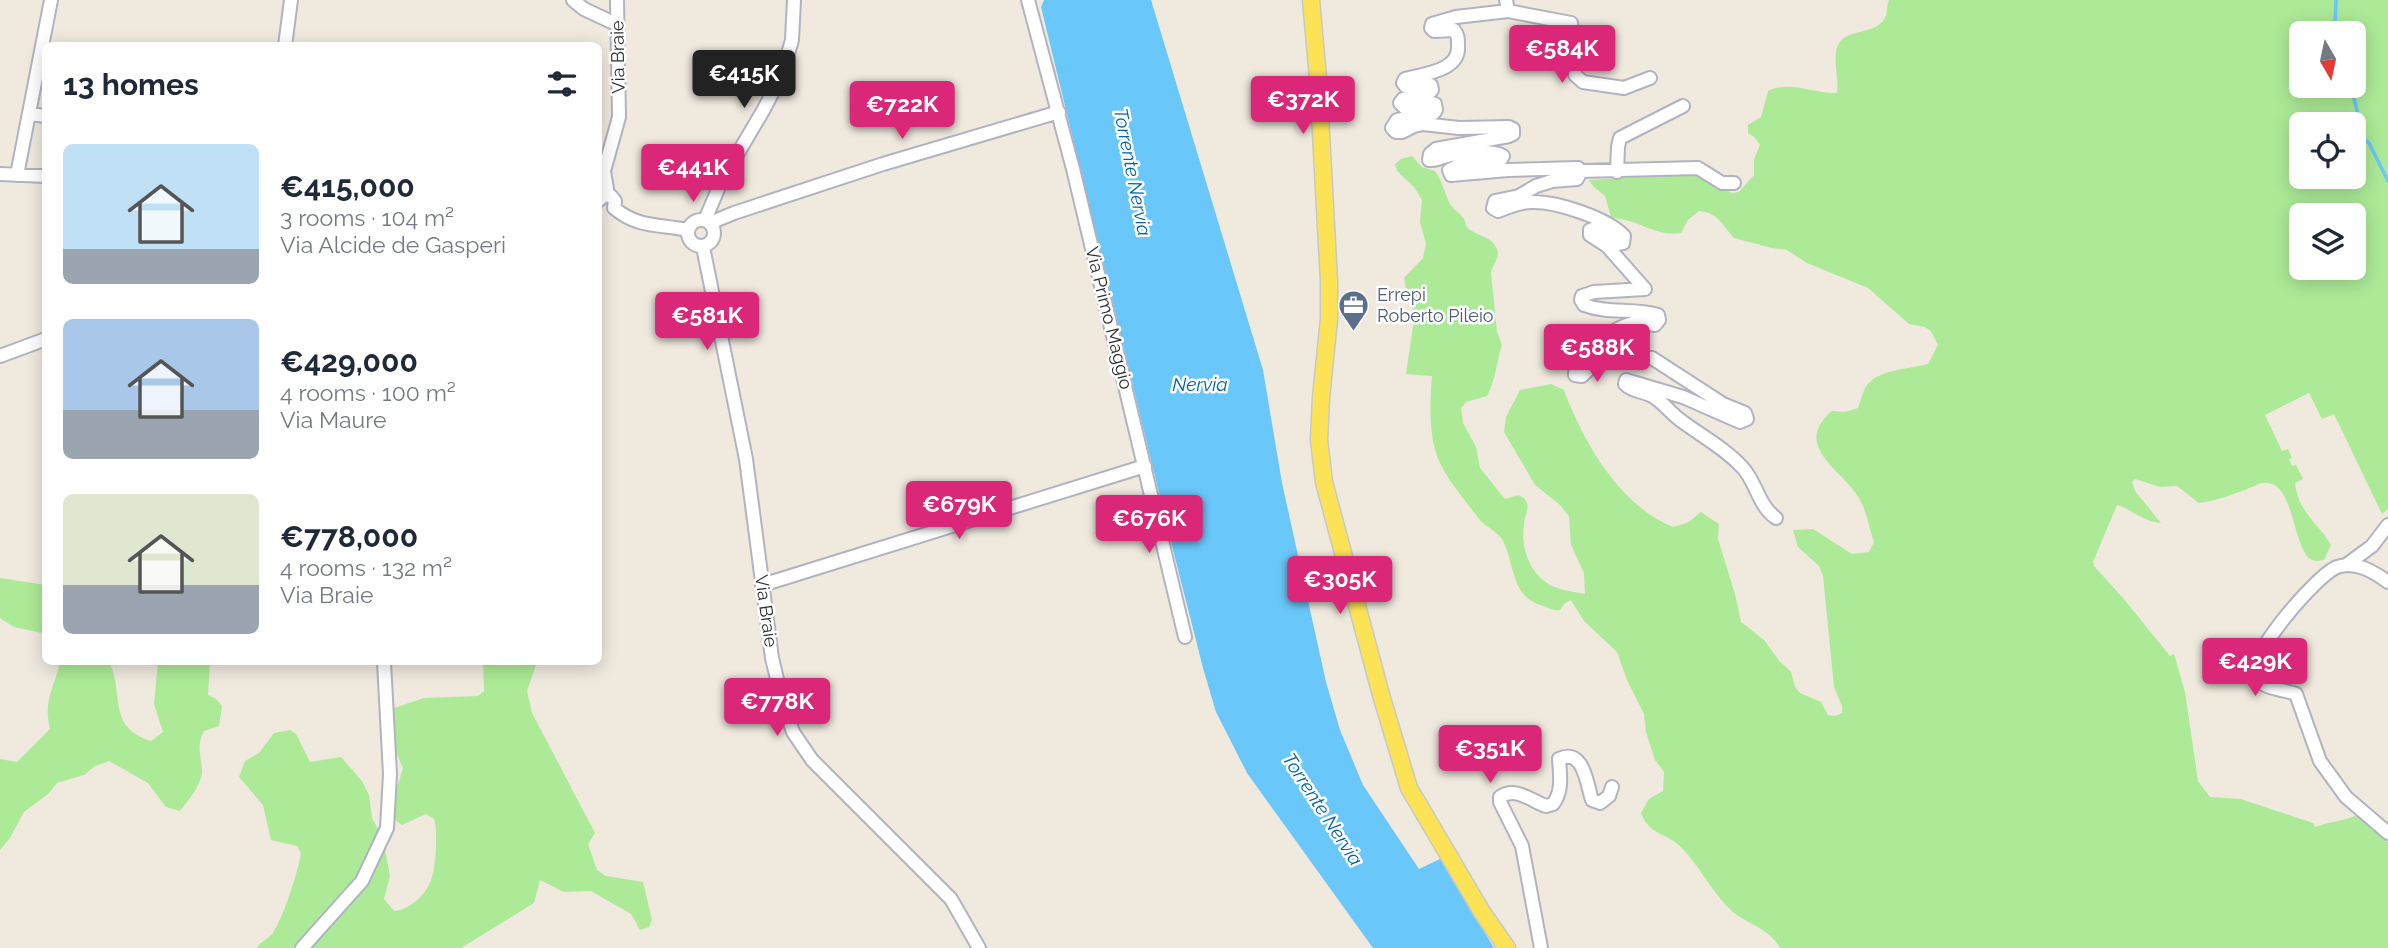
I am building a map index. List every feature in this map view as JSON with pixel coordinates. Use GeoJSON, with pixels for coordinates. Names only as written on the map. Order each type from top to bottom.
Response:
{"type":"FeatureCollection","features":[{"type":"Feature","properties":{"kind":"main road"},"geometry":{"type":"LineString","coordinates":[[1311,0],[1327,241],[1329,319],[1319,440],[1324,482],[1409,788],[1482,912],[1507,948]]}},
{"type":"Feature","properties":{"kind":"street"},"geometry":{"type":"LineString","coordinates":[[43,42],[51,0]]}},
{"type":"Feature","properties":{"kind":"street"},"geometry":{"type":"LineString","coordinates":[[286,42],[291,0]]}},
{"type":"Feature","properties":{"kind":"street"},"geometry":{"type":"LineString","coordinates":[[573,0],[584,9],[618,25]]}},
{"type":"Feature","properties":{"kind":"street","name":"Via Braie"},"geometry":{"type":"LineString","coordinates":[[602,166],[619,117],[617,0]]}},
{"type":"Feature","properties":{"kind":"street"},"geometry":{"type":"LineString","coordinates":[[708,222],[721,182],[782,74],[792,40],[794,0]]}},
{"type":"Feature","properties":{"kind":"street","name":"Via Primo Maggio"},"geometry":{"type":"LineString","coordinates":[[1028,0],[1059,112],[1185,637]]}},
{"type":"Feature","properties":{"kind":"street"},"geometry":{"type":"LineString","coordinates":[[1650,78],[1624,88],[1583,82],[1575,75],[1571,23],[1507,5],[1432,24],[1434,31],[1454,30],[1459,51],[1455,59],[1442,69],[1405,79],[1403,83],[1406,87],[1427,83],[1432,90],[1403,99],[1400,103],[1405,108],[1432,103],[1435,104],[1436,110],[1434,113],[1397,120],[1392,128],[1396,132],[1402,132],[1414,125],[1423,124],[1513,129],[1513,134],[1509,136],[1436,149],[1429,159],[1436,161],[1448,155],[1471,153],[1500,153],[1503,156],[1500,161],[1457,166],[1449,170],[1451,175],[1574,166],[1580,171],[1617,172],[1698,168],[1722,183],[1734,183]]}},
{"type":"Feature","properties":{"kind":"street"},"geometry":{"type":"LineString","coordinates":[[18,175],[42,47]]}},
{"type":"Feature","properties":{"kind":"street"},"geometry":{"type":"LineString","coordinates":[[1617,172],[1620,138],[1683,106]]}},
{"type":"Feature","properties":{"kind":"street"},"geometry":{"type":"LineString","coordinates":[[708,222],[714,230],[710,244],[703,247],[691,242],[688,230],[698,220],[708,222],[883,164],[1059,112]]}},
{"type":"Feature","properties":{"kind":"street"},"geometry":{"type":"LineString","coordinates":[[29,114],[42,116]]}},
{"type":"Feature","properties":{"kind":"street"},"geometry":{"type":"LineString","coordinates":[[1580,171],[1575,179],[1536,186],[1519,197],[1496,201],[1493,205],[1498,211],[1533,202],[1586,213],[1611,225],[1624,236],[1624,242],[1619,244],[1596,228],[1590,231],[1590,235],[1607,246],[1645,289],[1584,294],[1581,302],[1597,310],[1643,311],[1658,315],[1659,320],[1656,325],[1633,323],[1616,330],[1581,355],[1575,374],[1582,376],[1601,358],[1652,358],[1723,404],[1745,413],[1747,419],[1740,422],[1683,397],[1626,380],[1628,387],[1658,399],[1680,420],[1721,448],[1745,470],[1762,505],[1776,518]]}},
{"type":"Feature","properties":{"kind":"street"},"geometry":{"type":"LineString","coordinates":[[0,174],[42,176]]}},
{"type":"Feature","properties":{"kind":"street","name":"Via Braie"},"geometry":{"type":"LineString","coordinates":[[602,201],[614,198],[614,208],[639,224],[661,224],[688,230]]}},
{"type":"Feature","properties":{"kind":"street","name":"Via Braie"},"geometry":{"type":"LineString","coordinates":[[703,247],[746,459],[772,657],[793,732],[812,760],[951,899],[979,948]]}},
{"type":"Feature","properties":{"kind":"street"},"geometry":{"type":"LineString","coordinates":[[0,356],[42,340]]}},
{"type":"Feature","properties":{"kind":"street"},"geometry":{"type":"LineString","coordinates":[[762,585],[1145,466]]}},
{"type":"Feature","properties":{"kind":"street"},"geometry":{"type":"LineString","coordinates":[[2346,565],[2372,546],[2388,525]]}},
{"type":"Feature","properties":{"kind":"street"},"geometry":{"type":"LineString","coordinates":[[2388,582],[2359,567],[2335,567],[2314,584],[2276,629],[2256,662],[2254,672],[2257,679],[2263,683],[2296,694],[2320,761],[2346,797],[2388,833]]}},
{"type":"Feature","properties":{"kind":"street"},"geometry":{"type":"LineString","coordinates":[[302,948],[362,881],[387,828],[390,774],[384,665]]}},
{"type":"Feature","properties":{"kind":"street"},"geometry":{"type":"LineString","coordinates":[[1541,948],[1522,846],[1500,797],[1512,793],[1527,796],[1546,806],[1553,804],[1558,798],[1560,787],[1559,759],[1566,755],[1573,757],[1583,767],[1592,800],[1600,803],[1609,796],[1612,787]]}},
{"type":"Feature","properties":{"kind":"green space"},"geometry":{"type":"Polygon","coordinates":[[[1889,0],[2388,0],[2388,509],[2382,514],[2334,414],[2322,419],[2309,393],[2265,415],[2282,451],[2288,449],[2292,466],[2296,465],[2303,479],[2295,483],[2300,502],[2331,545],[2324,560],[2312,560],[2304,551],[2288,504],[2276,486],[2262,483],[2223,498],[2199,503],[2177,486],[2160,487],[2135,479],[2132,482],[2135,491],[2161,523],[2117,505],[2093,562],[2170,656],[2174,654],[2185,692],[2198,781],[2210,797],[2241,799],[2313,823],[2315,827],[2358,815],[2388,841],[2388,948],[1780,948],[1766,933],[1730,909],[1681,847],[1653,830],[1644,820],[1641,813],[1649,799],[1663,791],[1664,772],[1655,760],[1646,732],[1644,714],[1617,652],[1584,621],[1571,600],[1560,610],[1555,610],[1530,600],[1523,594],[1502,539],[1478,518],[1438,459],[1432,432],[1432,376],[1406,374],[1415,313],[1408,300],[1404,278],[1423,258],[1426,244],[1420,222],[1422,200],[1414,187],[1397,171],[1395,164],[1412,156],[1422,167],[1435,171],[1450,204],[1464,219],[1467,227],[1493,243],[1498,251],[1491,273],[1497,332],[1502,345],[1487,396],[1466,402],[1461,408],[1463,423],[1476,447],[1480,468],[1505,499],[1519,495],[1527,503],[1524,543],[1529,562],[1540,578],[1557,588],[1585,594],[1584,573],[1571,545],[1569,516],[1559,504],[1535,485],[1504,432],[1506,417],[1520,390],[1551,384],[1564,390],[1593,451],[1620,488],[1636,504],[1673,527],[1687,523],[1701,512],[1719,524],[1718,539],[1741,622],[1764,640],[1791,672],[1795,687],[1800,693],[1821,702],[1828,715],[1842,713],[1834,687],[1823,576],[1819,566],[1798,547],[1793,530],[1813,529],[1852,554],[1869,552],[1874,542],[1860,500],[1825,458],[1818,447],[1817,436],[1821,424],[1832,411],[1845,412],[1858,408],[1871,381],[1886,373],[1928,364],[1938,345],[1931,331],[1909,324],[1868,288],[1807,263],[1787,250],[1734,238],[1720,220],[1706,212],[1699,211],[1688,220],[1681,233],[1673,234],[1611,217],[1605,196],[1589,180],[1651,176],[1690,170],[1732,193],[1739,192],[1754,175],[1754,159],[1760,145],[1748,133],[1748,125],[1761,117],[1768,91],[1794,87],[1837,93],[1836,53],[1840,41],[1876,27],[1886,16],[1889,0]]]}},
{"type":"Feature","properties":{"kind":"green space"},"geometry":{"type":"Polygon","coordinates":[[[0,578],[42,585],[42,633],[14,627],[0,618],[0,578]]]}},
{"type":"Feature","properties":{"kind":"green space"},"geometry":{"type":"Polygon","coordinates":[[[59,665],[110,665],[122,718],[137,735],[151,741],[163,732],[154,704],[158,665],[210,665],[208,695],[222,706],[219,726],[204,731],[202,737],[200,781],[180,811],[166,807],[148,783],[109,761],[95,766],[84,775],[57,783],[48,794],[24,812],[0,850],[0,759],[17,762],[50,729],[49,702],[59,665]]]}},
{"type":"Feature","properties":{"kind":"green space"},"geometry":{"type":"Polygon","coordinates":[[[483,665],[536,665],[527,691],[532,713],[595,833],[588,844],[597,870],[606,876],[643,882],[652,920],[649,927],[640,930],[631,914],[591,891],[564,892],[540,880],[534,903],[461,948],[257,948],[277,926],[290,895],[301,854],[297,846],[271,840],[263,805],[239,777],[245,761],[259,753],[274,733],[290,730],[296,734],[310,762],[341,757],[362,781],[369,795],[372,818],[383,838],[390,876],[384,899],[394,911],[400,910],[411,905],[429,886],[433,874],[436,832],[434,819],[426,814],[402,825],[394,819],[393,801],[403,768],[392,743],[394,708],[424,698],[478,696],[484,691],[483,665]]]}},
{"type":"Feature","properties":{"kind":"water","name":"Nervia"},"geometry":{"type":"Polygon","coordinates":[[[1044,0],[1151,0],[1263,370],[1282,483],[1326,682],[1340,730],[1363,785],[1419,869],[1440,859],[1494,948],[1373,948],[1247,773],[1216,712],[1169,534],[1041,7],[1044,0]]]}},
{"type":"Feature","properties":{"kind":"waterway"},"geometry":{"type":"LineString","coordinates":[[2335,21],[2336,0]]}},
{"type":"Feature","properties":{"kind":"waterway"},"geometry":{"type":"LineString","coordinates":[[2354,98],[2364,139],[2369,143],[2388,181]]}},
{"type":"Feature","properties":{"kind":"place","name":"Errepi Roberto Pileio"},"geometry":{"type":"Point","coordinates":[1354,332]}},
{"type":"Feature","properties":{"kind":"water label","name":"Torrente Nervia"},"geometry":{"type":"Point","coordinates":[1133,172]}},
{"type":"Feature","properties":{"kind":"water label","name":"Torrente Nervia"},"geometry":{"type":"Point","coordinates":[1323,809]}}]}
